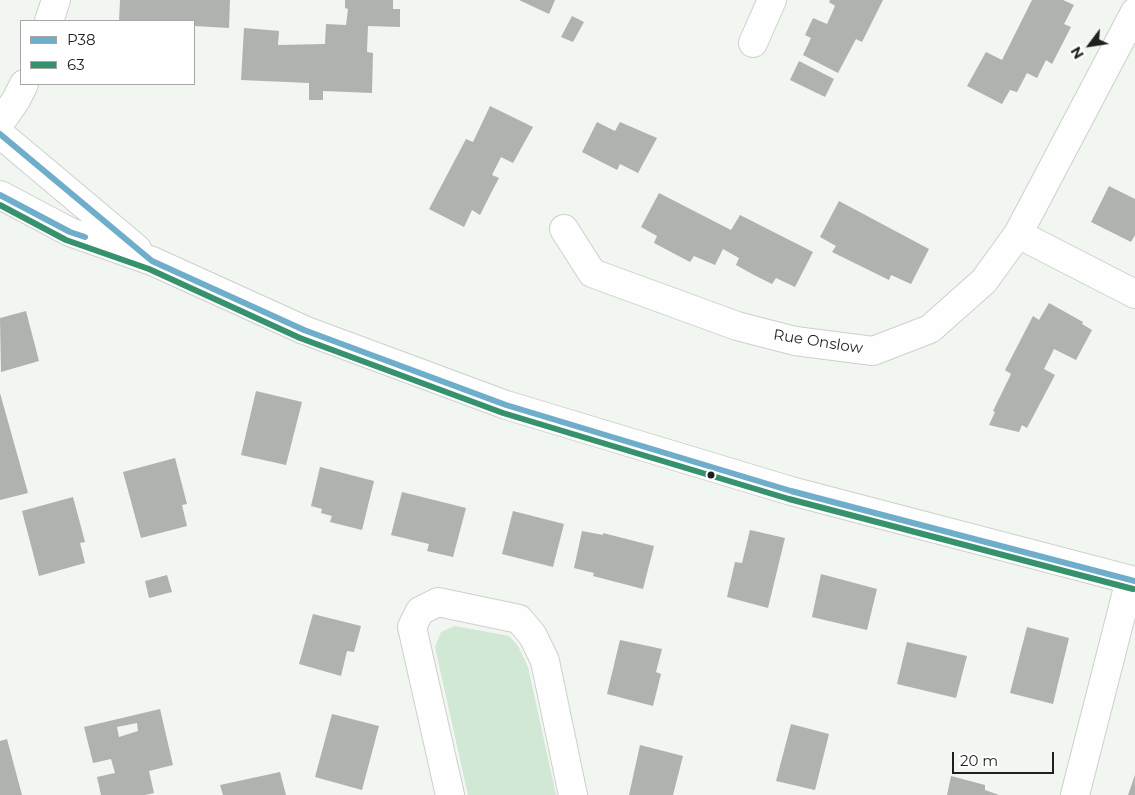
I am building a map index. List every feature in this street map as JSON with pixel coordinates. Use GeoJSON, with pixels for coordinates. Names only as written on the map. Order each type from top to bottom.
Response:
{"type":"FeatureCollection","features":[{"type":"Feature","properties":{"kind":"street"},"geometry":{"type":"LineString","coordinates":[[49,20],[56,0]]}},
{"type":"Feature","properties":{"kind":"street"},"geometry":{"type":"LineString","coordinates":[[753,43],[772,0]]}},
{"type":"Feature","properties":{"kind":"street","name":"Rue Onslow"},"geometry":{"type":"LineString","coordinates":[[564,230],[592,273],[737,326],[795,341],[873,351],[930,329],[984,281],[1018,234],[1135,12]]}},
{"type":"Feature","properties":{"kind":"street"},"geometry":{"type":"LineString","coordinates":[[0,124],[24,85]]}},
{"type":"Feature","properties":{"kind":"street"},"geometry":{"type":"LineString","coordinates":[[0,134],[152,261]]}},
{"type":"Feature","properties":{"kind":"street"},"geometry":{"type":"LineString","coordinates":[[0,195],[70,232],[152,261],[304,330],[506,405],[791,491],[1133,581],[1074,795]]}},
{"type":"Feature","properties":{"kind":"street"},"geometry":{"type":"LineString","coordinates":[[1018,234],[1135,294]]}},
{"type":"Feature","properties":{"kind":"street"},"geometry":{"type":"LineString","coordinates":[[450,795],[412,627],[420,611],[438,602],[518,619],[533,636],[545,661],[573,795]]}},
{"type":"Feature","properties":{"kind":"green space"},"geometry":{"type":"Polygon","coordinates":[[[455,626],[509,636],[518,646],[528,667],[556,795],[468,795],[435,647],[441,632],[455,626]]]}},
{"type":"Feature","properties":{"kind":"building"},"geometry":{"type":"Polygon","coordinates":[[[120,0],[230,0],[229,28],[195,26],[195,20],[119,20],[120,0]]]}},
{"type":"Feature","properties":{"kind":"building"},"geometry":{"type":"Polygon","coordinates":[[[345,0],[393,0],[393,9],[400,9],[400,27],[368,26],[367,52],[373,53],[372,93],[323,91],[323,100],[309,100],[309,83],[241,80],[244,28],[279,31],[278,45],[325,44],[326,24],[346,25],[348,9],[345,8],[345,0]]]}},
{"type":"Feature","properties":{"kind":"building"},"geometry":{"type":"Polygon","coordinates":[[[519,0],[555,0],[549,14],[519,0]]]}},
{"type":"Feature","properties":{"kind":"building"},"geometry":{"type":"Polygon","coordinates":[[[830,0],[883,0],[862,42],[856,39],[838,73],[803,55],[811,38],[805,35],[813,18],[827,24],[835,6],[829,2],[830,0]]]}},
{"type":"Feature","properties":{"kind":"building"},"geometry":{"type":"Polygon","coordinates":[[[1032,0],[1063,0],[1074,5],[1064,24],[1071,27],[1052,64],[1046,60],[1037,78],[1027,73],[1017,92],[1010,90],[1002,104],[967,86],[986,52],[1002,60],[1032,0]]]}},
{"type":"Feature","properties":{"kind":"building"},"geometry":{"type":"Polygon","coordinates":[[[572,16],[584,22],[573,42],[561,37],[572,16]]]}},
{"type":"Feature","properties":{"kind":"building"},"geometry":{"type":"Polygon","coordinates":[[[799,61],[834,79],[825,97],[790,80],[799,61]]]}},
{"type":"Feature","properties":{"kind":"building"},"geometry":{"type":"Polygon","coordinates":[[[490,106],[533,127],[513,163],[501,157],[492,175],[499,178],[480,215],[472,210],[464,227],[429,209],[466,139],[473,142],[490,106]]]}},
{"type":"Feature","properties":{"kind":"building"},"geometry":{"type":"Polygon","coordinates":[[[597,122],[615,131],[620,122],[657,138],[638,173],[620,164],[617,170],[582,152],[597,122]]]}},
{"type":"Feature","properties":{"kind":"building"},"geometry":{"type":"Polygon","coordinates":[[[1109,186],[1135,199],[1135,235],[1131,242],[1091,222],[1109,186]]]}},
{"type":"Feature","properties":{"kind":"building"},"geometry":{"type":"Polygon","coordinates":[[[659,193],[731,230],[740,215],[813,252],[795,287],[776,278],[772,284],[754,275],[736,265],[739,258],[723,249],[715,265],[694,256],[690,262],[654,243],[657,236],[641,227],[659,193]]]}},
{"type":"Feature","properties":{"kind":"building"},"geometry":{"type":"Polygon","coordinates":[[[839,201],[929,249],[911,284],[891,275],[889,280],[832,252],[836,246],[820,237],[839,201]]]}},
{"type":"Feature","properties":{"kind":"building"},"geometry":{"type":"Polygon","coordinates":[[[1049,303],[1083,322],[1082,324],[1092,330],[1076,360],[1054,349],[1044,369],[1055,375],[1027,428],[1022,425],[1019,432],[989,425],[995,412],[993,411],[1011,374],[1005,370],[1033,316],[1039,320],[1049,303]]]}},
{"type":"Feature","properties":{"kind":"building"},"geometry":{"type":"Polygon","coordinates":[[[26,311],[39,361],[1,372],[0,318],[26,311]]]}},
{"type":"Feature","properties":{"kind":"building"},"geometry":{"type":"Polygon","coordinates":[[[256,391],[302,402],[286,465],[241,455],[256,391]]]}},
{"type":"Feature","properties":{"kind":"building"},"geometry":{"type":"Polygon","coordinates":[[[0,393],[28,493],[0,500],[0,393]]]}},
{"type":"Feature","properties":{"kind":"building"},"geometry":{"type":"Polygon","coordinates":[[[175,458],[187,504],[182,505],[187,526],[141,538],[123,472],[175,458]]]}},
{"type":"Feature","properties":{"kind":"building"},"geometry":{"type":"Polygon","coordinates":[[[320,467],[374,481],[362,530],[330,522],[332,516],[321,513],[322,509],[311,506],[320,467]]]}},
{"type":"Feature","properties":{"kind":"building"},"geometry":{"type":"Polygon","coordinates":[[[402,492],[466,508],[453,557],[427,551],[429,544],[391,535],[402,492]]]}},
{"type":"Feature","properties":{"kind":"building"},"geometry":{"type":"Polygon","coordinates":[[[73,497],[85,542],[80,543],[85,563],[39,576],[22,511],[73,497]]]}},
{"type":"Feature","properties":{"kind":"building"},"geometry":{"type":"Polygon","coordinates":[[[513,511],[564,524],[553,567],[502,554],[513,511]]]}},
{"type":"Feature","properties":{"kind":"building"},"geometry":{"type":"Polygon","coordinates":[[[750,530],[785,538],[768,608],[727,597],[735,562],[742,563],[750,530]]]}},
{"type":"Feature","properties":{"kind":"building"},"geometry":{"type":"Polygon","coordinates":[[[582,531],[603,535],[603,533],[654,546],[643,589],[593,576],[594,573],[574,568],[582,531]]]}},
{"type":"Feature","properties":{"kind":"building"},"geometry":{"type":"Polygon","coordinates":[[[821,574],[877,589],[867,630],[812,617],[821,574]]]}},
{"type":"Feature","properties":{"kind":"building"},"geometry":{"type":"Polygon","coordinates":[[[167,575],[172,592],[149,598],[145,581],[167,575]]]}},
{"type":"Feature","properties":{"kind":"building"},"geometry":{"type":"Polygon","coordinates":[[[313,614],[361,626],[354,652],[347,651],[341,676],[299,664],[313,614]]]}},
{"type":"Feature","properties":{"kind":"building"},"geometry":{"type":"Polygon","coordinates":[[[1027,627],[1069,638],[1053,704],[1010,693],[1027,627]]]}},
{"type":"Feature","properties":{"kind":"building"},"geometry":{"type":"Polygon","coordinates":[[[620,640],[662,649],[656,672],[661,674],[653,706],[607,694],[620,640]]]}},
{"type":"Feature","properties":{"kind":"building"},"geometry":{"type":"Polygon","coordinates":[[[907,642],[967,656],[956,698],[897,684],[907,642]]]}},
{"type":"Feature","properties":{"kind":"building"},"geometry":{"type":"Polygon","coordinates":[[[160,709],[173,765],[149,771],[154,793],[145,795],[101,795],[97,777],[115,773],[111,759],[93,763],[84,727],[160,709]],[[137,723],[117,727],[119,737],[138,731],[137,723]]]}},
{"type":"Feature","properties":{"kind":"building"},"geometry":{"type":"Polygon","coordinates":[[[332,714],[379,726],[362,790],[315,777],[332,714]]]}},
{"type":"Feature","properties":{"kind":"building"},"geometry":{"type":"Polygon","coordinates":[[[791,724],[829,734],[815,790],[776,781],[791,724]]]}},
{"type":"Feature","properties":{"kind":"building"},"geometry":{"type":"Polygon","coordinates":[[[7,739],[22,795],[0,795],[0,741],[7,739]]]}},
{"type":"Feature","properties":{"kind":"building"},"geometry":{"type":"Polygon","coordinates":[[[640,745],[683,756],[673,795],[629,795],[640,745]]]}},
{"type":"Feature","properties":{"kind":"building"},"geometry":{"type":"Polygon","coordinates":[[[280,772],[286,795],[223,795],[220,785],[280,772]]]}},
{"type":"Feature","properties":{"kind":"building"},"geometry":{"type":"Polygon","coordinates":[[[1135,775],[1135,795],[1128,795],[1135,775]]]}},
{"type":"Feature","properties":{"kind":"building"},"geometry":{"type":"Polygon","coordinates":[[[951,776],[985,785],[985,790],[999,795],[947,795],[951,776]]]}},
{"type":"Feature","properties":{"kind":"transit line","name":"P38"},"geometry":{"type":"LineString","coordinates":[[0,134],[152,261],[304,330],[506,405],[791,491],[1135,581]]}},
{"type":"Feature","properties":{"kind":"transit line","name":"P38"},"geometry":{"type":"LineString","coordinates":[[0,195],[70,232],[85,237]]}},
{"type":"Feature","properties":{"kind":"transit line","name":"63"},"geometry":{"type":"LineString","coordinates":[[0,205],[66,240],[149,269],[300,338],[503,413],[789,499],[1133,589]]}}]}
